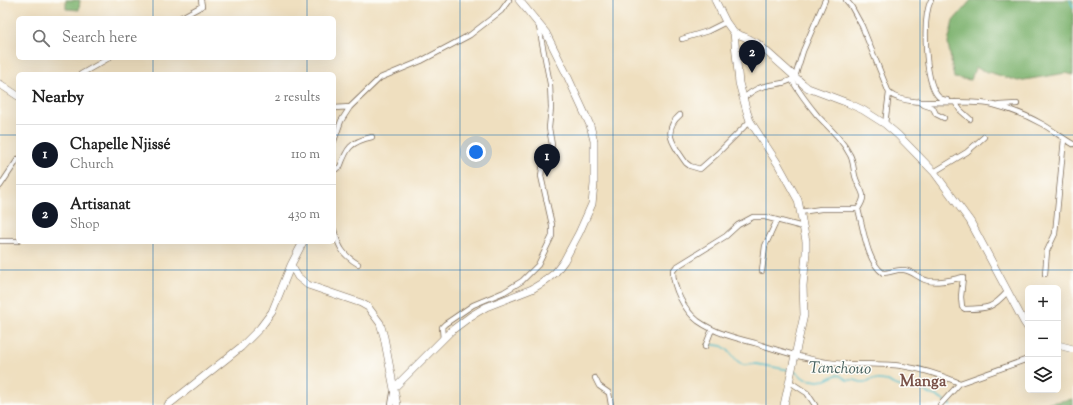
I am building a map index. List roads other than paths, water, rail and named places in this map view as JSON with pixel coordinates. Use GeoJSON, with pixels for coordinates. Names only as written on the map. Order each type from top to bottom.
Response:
{"type":"FeatureCollection","features":[{"type":"Feature","properties":{"kind":"street"},"geometry":{"type":"LineString","coordinates":[[184,16],[202,6],[201,0]]}},
{"type":"Feature","properties":{"kind":"street"},"geometry":{"type":"LineString","coordinates":[[336,135],[341,121],[350,107],[380,78],[421,61],[470,35],[501,11],[509,0]]}},
{"type":"Feature","properties":{"kind":"street"},"geometry":{"type":"LineString","coordinates":[[391,405],[394,388],[443,339],[466,320],[486,307],[542,283],[555,273],[564,261],[592,204],[594,184],[593,134],[590,125],[546,33],[520,0]]}},
{"type":"Feature","properties":{"kind":"street"},"geometry":{"type":"LineString","coordinates":[[715,0],[726,22],[734,33],[736,64],[743,98],[750,121],[794,191],[798,200],[803,227],[806,253],[803,280],[804,311],[784,405]]}},
{"type":"Feature","properties":{"kind":"street"},"geometry":{"type":"LineString","coordinates":[[743,98],[759,88],[781,84],[794,78],[803,51],[825,0]]}},
{"type":"Feature","properties":{"kind":"street"},"geometry":{"type":"LineString","coordinates":[[846,0],[862,26],[889,93],[885,124]]}},
{"type":"Feature","properties":{"kind":"street"},"geometry":{"type":"LineString","coordinates":[[932,0],[928,8],[925,26],[927,59],[932,83],[938,97],[956,102]]}},
{"type":"Feature","properties":{"kind":"street"},"geometry":{"type":"LineString","coordinates":[[443,339],[442,327],[445,324],[473,305],[513,288],[532,272],[538,265],[552,236],[552,225],[542,186],[541,176],[543,162],[552,145],[549,128],[551,108],[550,84],[538,22]]}},
{"type":"Feature","properties":{"kind":"street"},"geometry":{"type":"LineString","coordinates":[[682,39],[708,32],[726,22]]}},
{"type":"Feature","properties":{"kind":"street"},"geometry":{"type":"LineString","coordinates":[[734,33],[757,43],[794,78],[808,88],[863,110],[885,124],[898,135],[934,172],[970,221],[1025,324]]}},
{"type":"Feature","properties":{"kind":"street"},"geometry":{"type":"LineString","coordinates":[[85,72],[106,60]]}},
{"type":"Feature","properties":{"kind":"street"},"geometry":{"type":"LineString","coordinates":[[794,78],[810,106],[839,138],[852,157],[853,170],[860,189],[864,194],[864,200],[858,209],[868,248],[877,269],[883,273],[898,270],[906,271],[915,274],[926,281],[933,282],[953,280],[963,277],[962,307],[965,309],[991,307],[1008,291]]}},
{"type":"Feature","properties":{"kind":"street"},"geometry":{"type":"LineString","coordinates":[[0,84],[16,95]]}},
{"type":"Feature","properties":{"kind":"street"},"geometry":{"type":"LineString","coordinates":[[889,93],[899,98],[919,101],[977,102],[994,105],[1040,123],[1073,144]]}},
{"type":"Feature","properties":{"kind":"street"},"geometry":{"type":"LineString","coordinates":[[919,101],[924,105],[933,108],[936,114],[944,118]]}},
{"type":"Feature","properties":{"kind":"street"},"geometry":{"type":"LineString","coordinates":[[956,102],[960,110],[970,119]]}},
{"type":"Feature","properties":{"kind":"street"},"geometry":{"type":"LineString","coordinates":[[994,105],[1017,104]]}},
{"type":"Feature","properties":{"kind":"street"},"geometry":{"type":"LineString","coordinates":[[336,108],[350,107]]}},
{"type":"Feature","properties":{"kind":"street"},"geometry":{"type":"LineString","coordinates":[[680,114],[672,124],[670,136],[686,163],[700,169],[750,121]]}},
{"type":"Feature","properties":{"kind":"street"},"geometry":{"type":"LineString","coordinates":[[336,169],[340,167],[344,154],[353,143],[372,137]]}},
{"type":"Feature","properties":{"kind":"street"},"geometry":{"type":"LineString","coordinates":[[934,172],[972,148],[984,137]]}},
{"type":"Feature","properties":{"kind":"street"},"geometry":{"type":"LineString","coordinates":[[1045,274],[1047,251],[1056,234],[1064,139]]}},
{"type":"Feature","properties":{"kind":"street"},"geometry":{"type":"LineString","coordinates":[[0,186],[16,162]]}},
{"type":"Feature","properties":{"kind":"street"},"geometry":{"type":"LineString","coordinates":[[800,212],[821,209],[858,209]]}},
{"type":"Feature","properties":{"kind":"street"},"geometry":{"type":"LineString","coordinates":[[803,227],[758,216],[747,220],[726,236],[684,261],[673,271],[673,278],[687,310],[698,321],[712,329],[735,338],[795,356],[844,364],[900,366],[933,373],[960,383]]}},
{"type":"Feature","properties":{"kind":"street"},"geometry":{"type":"LineString","coordinates":[[762,271],[765,246],[777,220]]}},
{"type":"Feature","properties":{"kind":"street"},"geometry":{"type":"LineString","coordinates":[[336,236],[341,250],[347,257],[358,264]]}},
{"type":"Feature","properties":{"kind":"street"},"geometry":{"type":"LineString","coordinates":[[0,241],[16,241]]}},
{"type":"Feature","properties":{"kind":"street"},"geometry":{"type":"LineString","coordinates":[[168,405],[241,347],[260,328],[272,312],[291,264],[302,244]]}},
{"type":"Feature","properties":{"kind":"street"},"geometry":{"type":"LineString","coordinates":[[291,264],[302,282],[361,303],[368,307],[380,322],[397,405]]}},
{"type":"Feature","properties":{"kind":"street"},"geometry":{"type":"LineString","coordinates":[[705,347],[712,329]]}},
{"type":"Feature","properties":{"kind":"street"},"geometry":{"type":"LineString","coordinates":[[1061,346],[1073,349]]}},
{"type":"Feature","properties":{"kind":"street"},"geometry":{"type":"LineString","coordinates":[[942,402],[960,383],[1025,360]]}},
{"type":"Feature","properties":{"kind":"street"},"geometry":{"type":"LineString","coordinates":[[595,378],[599,386],[609,393],[610,405]]}},
{"type":"Feature","properties":{"kind":"street"},"geometry":{"type":"LineString","coordinates":[[790,382],[807,393],[815,405]]}},
{"type":"Feature","properties":{"kind":"waterway"},"geometry":{"type":"LineString","coordinates":[[1070,0],[1073,7]]}},
{"type":"Feature","properties":{"kind":"waterway","name":"Tanchouo"},"geometry":{"type":"LineString","coordinates":[[709,344],[722,346],[743,365],[756,364],[790,370]]}},
{"type":"Feature","properties":{"kind":"waterway","name":"Tanchouo"},"geometry":{"type":"LineString","coordinates":[[794,371],[805,379],[818,381],[826,380],[839,375],[847,380],[861,382],[866,382],[872,379],[888,381],[902,387],[917,386],[951,405]]}},
{"type":"Feature","properties":{"kind":"place","name":"Artisanat"},"geometry":{"type":"Point","coordinates":[752,73]}},
{"type":"Feature","properties":{"kind":"place","name":"Chapelle Njissé"},"geometry":{"type":"Point","coordinates":[547,177]}},
{"type":"Feature","properties":{"kind":"district","name":"Manga"},"geometry":{"type":"Point","coordinates":[923,380]}}]}
